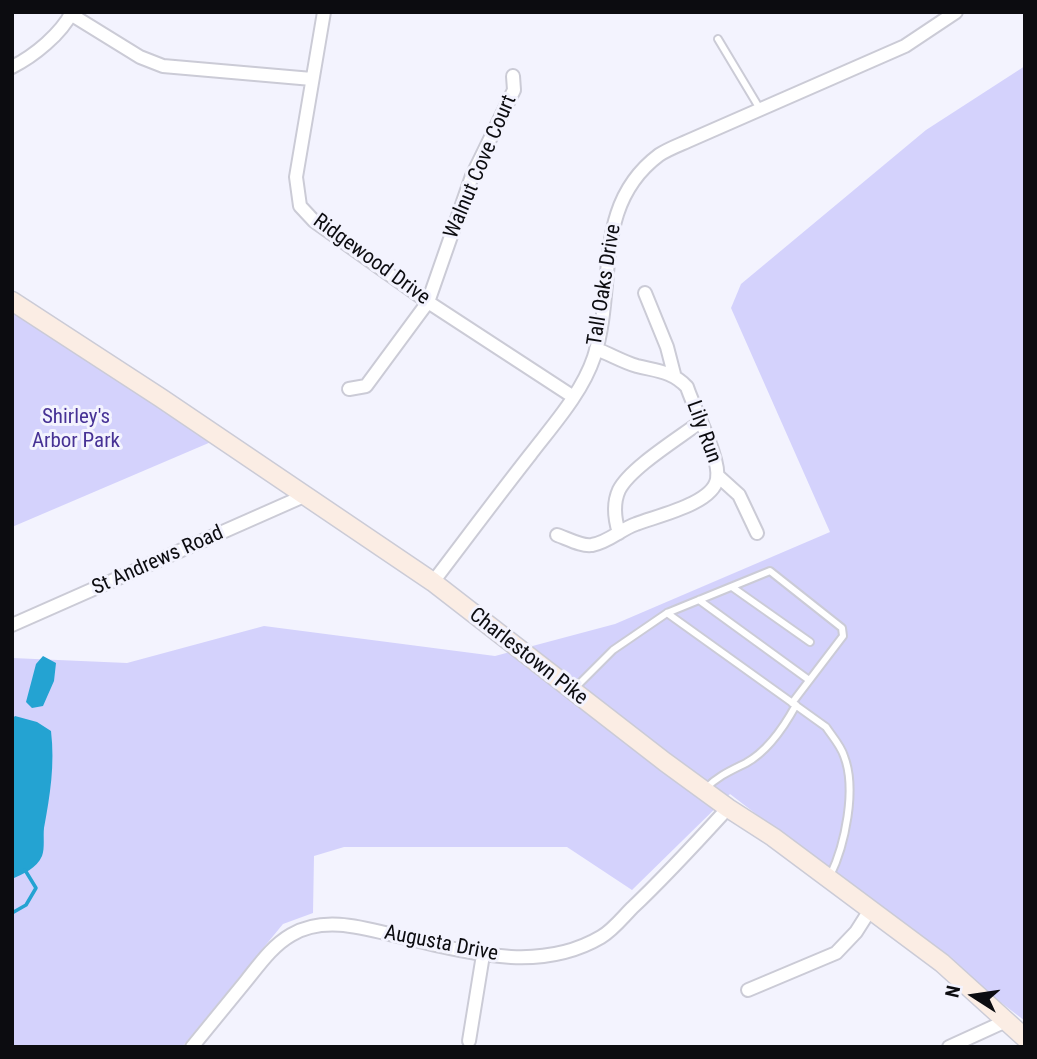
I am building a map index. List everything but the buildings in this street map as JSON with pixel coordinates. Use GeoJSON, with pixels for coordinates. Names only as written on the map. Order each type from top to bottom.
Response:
{"type":"FeatureCollection","features":[{"type":"Feature","properties":{"kind":"street","name":"Ridgewood Drive"},"geometry":{"type":"LineString","coordinates":[[324,12],[296,177],[300,206],[314,221],[428,302],[572,396]]}},
{"type":"Feature","properties":{"kind":"street","name":"Tall Oaks Drive"},"geometry":{"type":"LineString","coordinates":[[433,582],[572,396],[593,359],[601,329],[611,231],[628,188],[646,167],[661,154],[905,46],[956,12]]}},
{"type":"Feature","properties":{"kind":"street"},"geometry":{"type":"LineString","coordinates":[[12,66],[26,60],[72,13],[141,57],[163,66],[312,79]]}},
{"type":"Feature","properties":{"kind":"street","name":"Walnut Cove Court"},"geometry":{"type":"LineString","coordinates":[[349,389],[366,386],[428,302],[472,176],[514,90],[513,76]]}},
{"type":"Feature","properties":{"kind":"street","name":"Lily Run"},"geometry":{"type":"LineString","coordinates":[[557,535],[591,546],[634,524],[662,516],[706,495],[716,485],[718,476],[714,458],[687,387],[674,374],[667,347],[645,293]]}},
{"type":"Feature","properties":{"kind":"street","name":"Charlestown Pike"},"geometry":{"type":"LineString","coordinates":[[12,301],[433,582],[572,692],[728,808],[830,878],[942,963],[1025,1038]]}},
{"type":"Feature","properties":{"kind":"street"},"geometry":{"type":"LineString","coordinates":[[596,349],[635,365],[674,374]]}},
{"type":"Feature","properties":{"kind":"street"},"geometry":{"type":"LineString","coordinates":[[619,533],[615,516],[618,491],[628,478],[700,422]]}},
{"type":"Feature","properties":{"kind":"street"},"geometry":{"type":"LineString","coordinates":[[718,476],[739,495],[757,533]]}},
{"type":"Feature","properties":{"kind":"street","name":"St Andrews Road"},"geometry":{"type":"LineString","coordinates":[[12,625],[304,496]]}},
{"type":"Feature","properties":{"kind":"street","name":"Augusta Drive"},"geometry":{"type":"LineString","coordinates":[[192,1047],[269,953],[290,935],[305,930],[338,924],[483,955],[522,958],[545,956],[577,948],[603,936],[671,870],[728,808]]}},
{"type":"Feature","properties":{"kind":"street"},"geometry":{"type":"LineString","coordinates":[[748,990],[836,953],[856,932],[870,910]]}},
{"type":"Feature","properties":{"kind":"street"},"geometry":{"type":"LineString","coordinates":[[469,1041],[483,955]]}},
{"type":"Feature","properties":{"kind":"street"},"geometry":{"type":"LineString","coordinates":[[949,1047],[1006,1021]]}},
{"type":"Feature","properties":{"kind":"lane"},"geometry":{"type":"LineString","coordinates":[[718,39],[760,109]]}},
{"type":"Feature","properties":{"kind":"lane"},"geometry":{"type":"LineString","coordinates":[[572,692],[613,650],[667,613],[770,571],[842,628],[843,636],[809,680],[794,704],[787,722],[761,753],[720,775],[704,790]]}},
{"type":"Feature","properties":{"kind":"lane"},"geometry":{"type":"LineString","coordinates":[[732,587],[810,642]]}},
{"type":"Feature","properties":{"kind":"lane"},"geometry":{"type":"LineString","coordinates":[[699,600],[809,680]]}},
{"type":"Feature","properties":{"kind":"lane"},"geometry":{"type":"LineString","coordinates":[[667,613],[826,727],[844,754],[850,779],[847,816],[839,857],[830,878]]}},
{"type":"Feature","properties":{"kind":"green space"},"geometry":{"type":"Polygon","coordinates":[[[1025,66],[1025,1021],[730,794],[632,890],[567,847],[344,847],[314,856],[313,913],[283,924],[182,1047],[12,1047],[12,658],[127,663],[264,626],[495,656],[615,624],[830,532],[731,308],[741,284],[926,130],[1025,66]]]}},
{"type":"Feature","properties":{"kind":"green space","name":"Shirley's Arbor Park"},"geometry":{"type":"Polygon","coordinates":[[[12,312],[211,442],[12,527],[12,312]]]}},
{"type":"Feature","properties":{"kind":"water"},"geometry":{"type":"Polygon","coordinates":[[[43,656],[56,663],[54,681],[43,706],[32,708],[26,702],[36,664],[43,656]]]}},
{"type":"Feature","properties":{"kind":"water"},"geometry":{"type":"Polygon","coordinates":[[[15,716],[37,722],[51,731],[52,756],[42,856],[33,867],[12,879],[12,719],[15,716]]]}},
{"type":"Feature","properties":{"kind":"waterway"},"geometry":{"type":"LineString","coordinates":[[12,913],[26,905],[36,888],[25,870]]}}]}
